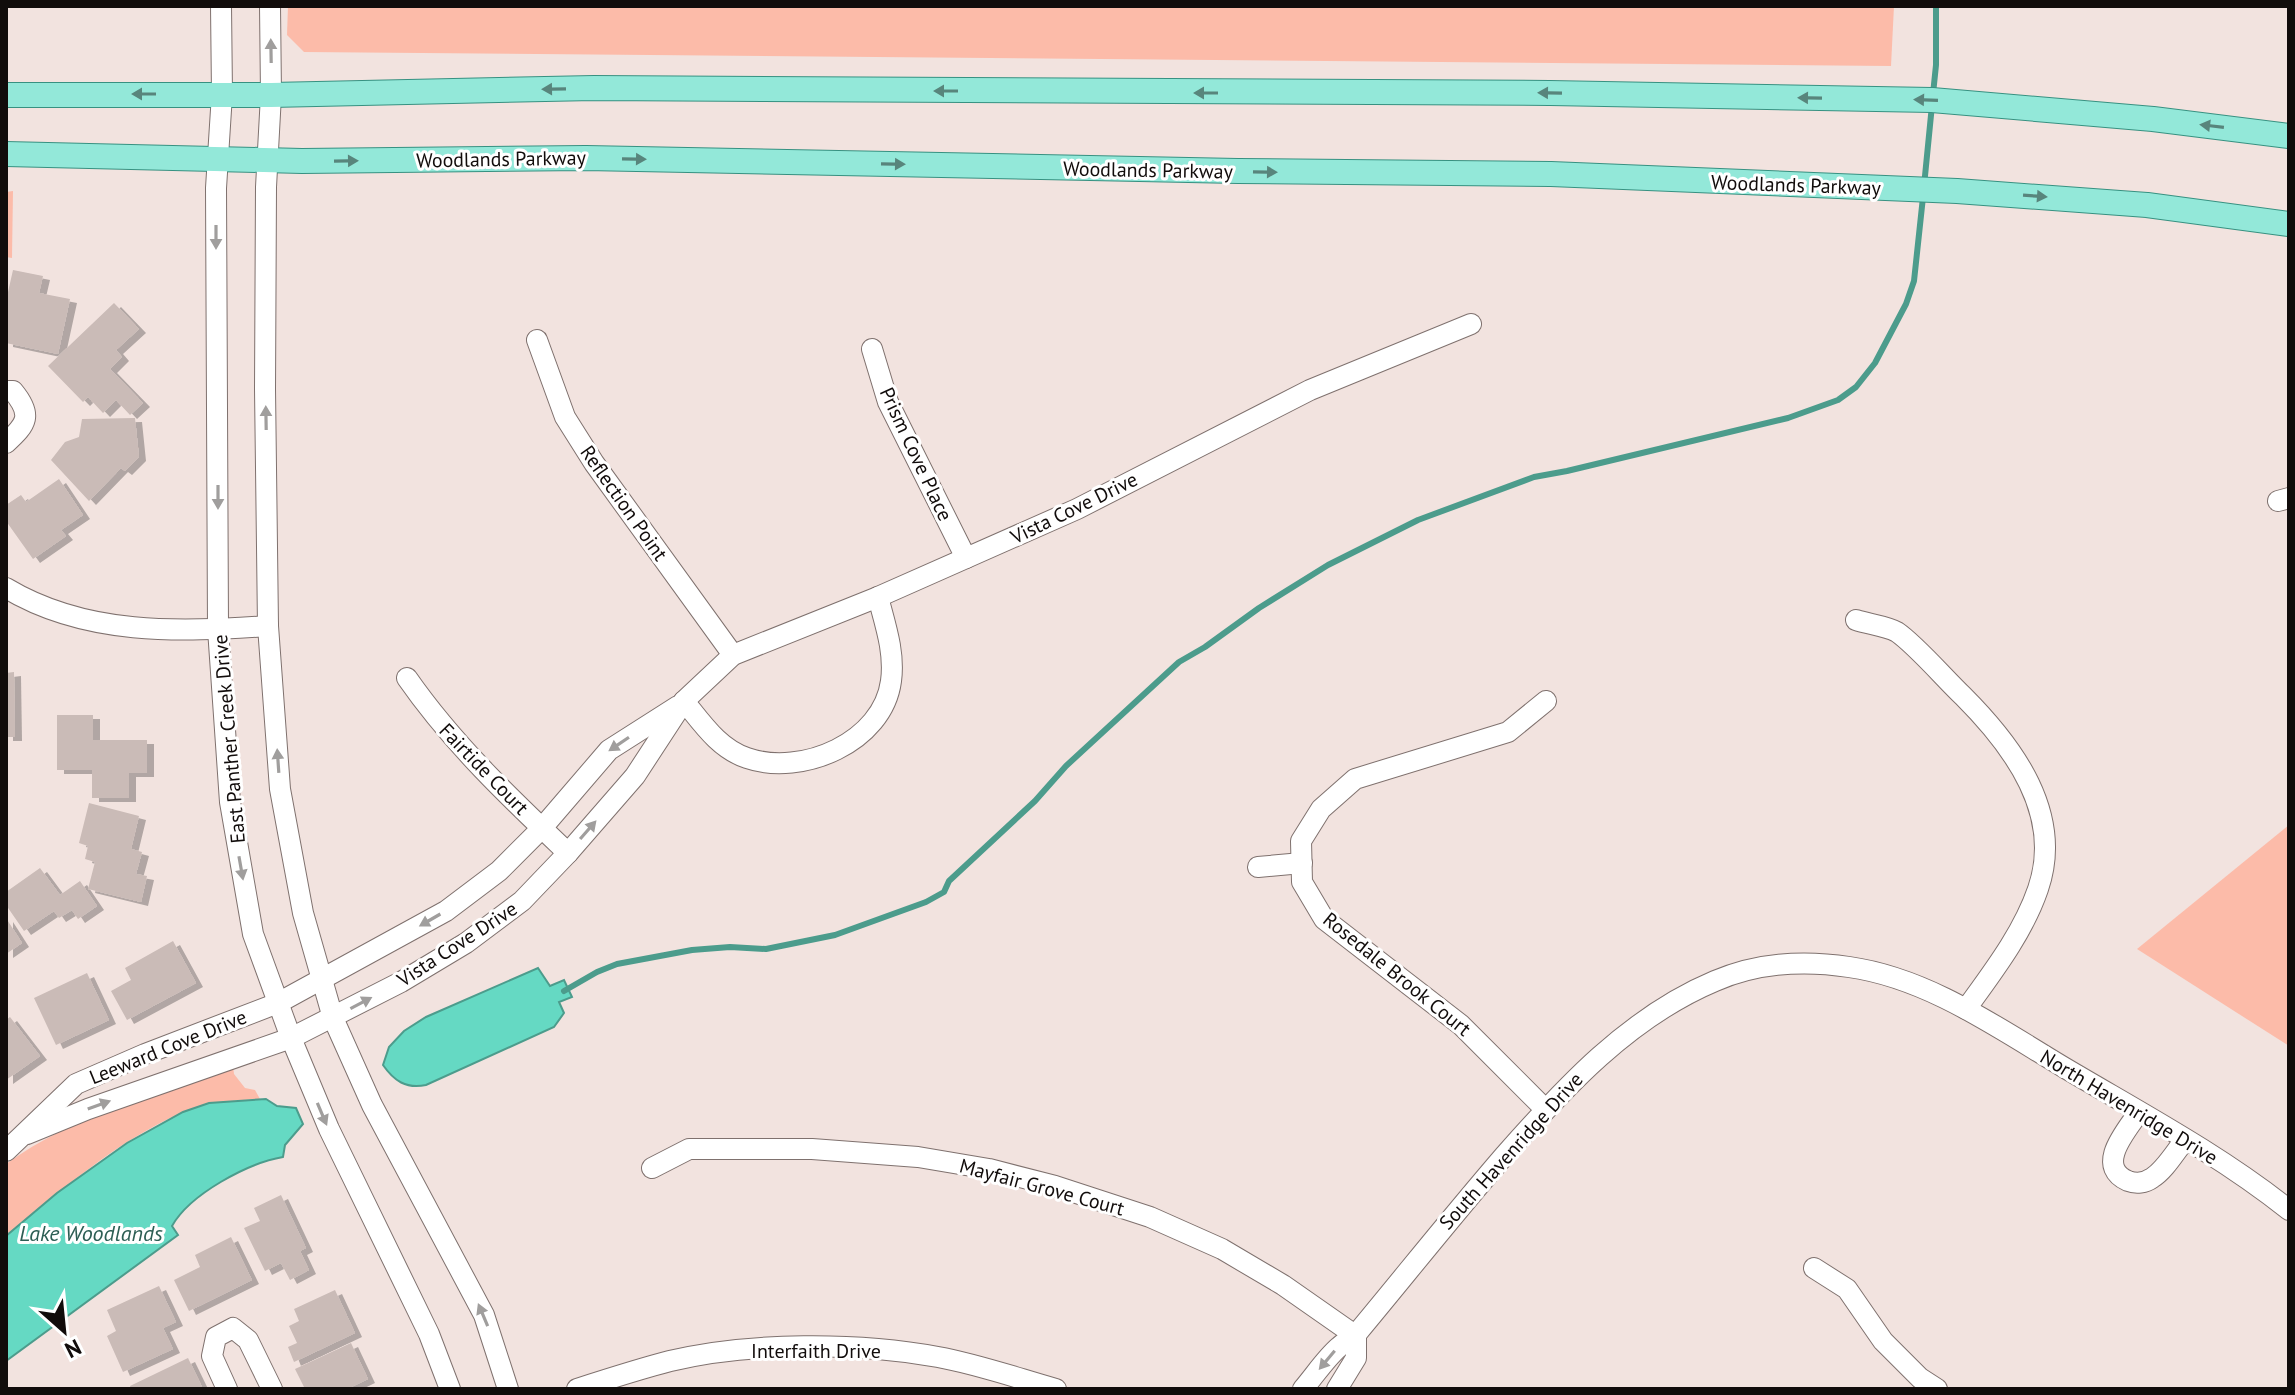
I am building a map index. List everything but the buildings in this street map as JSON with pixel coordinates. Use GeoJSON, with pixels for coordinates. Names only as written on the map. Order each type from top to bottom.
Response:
{"type":"FeatureCollection","features":[{"type":"Feature","properties":{"kind":"main road"},"geometry":{"type":"LineString","coordinates":[[6,95],[271,95],[594,88],[1550,93],[1963,103],[2153,119],[2289,136]]}},
{"type":"Feature","properties":{"kind":"main road","name":"Woodlands Parkway"},"geometry":{"type":"LineString","coordinates":[[6,154],[268,161],[586,158],[1222,171],[1551,174],[1957,191],[2147,205],[2289,224]]}},
{"type":"Feature","properties":{"kind":"street","name":"East Panther Creek Drive"},"geometry":{"type":"LineString","coordinates":[[221,6],[222,94],[217,160],[218,629],[230,802],[253,934],[291,1038],[329,1129],[429,1334],[450,1389]]}},
{"type":"Feature","properties":{"kind":"street"},"geometry":{"type":"LineString","coordinates":[[270,6],[265,389],[268,626],[280,789],[303,913],[333,1018],[372,1105],[484,1315],[508,1389]]}},
{"type":"Feature","properties":{"kind":"street","name":"Vista Cove Drive"},"geometry":{"type":"LineString","coordinates":[[322,980],[446,911],[499,871],[542,828],[609,750],[684,701],[733,655],[878,597],[1077,509],[1310,390],[1471,324]]}},
{"type":"Feature","properties":{"kind":"street","name":"Reflection Point"},"geometry":{"type":"LineString","coordinates":[[537,340],[565,417],[594,463],[733,655]]}},
{"type":"Feature","properties":{"kind":"street","name":"Prism Cove Place"},"geometry":{"type":"LineString","coordinates":[[872,349],[888,402],[966,558]]}},
{"type":"Feature","properties":{"kind":"street"},"geometry":{"type":"LineString","coordinates":[[6,391],[13,391],[23,404],[26,417],[21,430],[6,443]]}},
{"type":"Feature","properties":{"kind":"street"},"geometry":{"type":"LineString","coordinates":[[6,588],[50,611],[89,621],[160,630],[268,626]]}},
{"type":"Feature","properties":{"kind":"street"},"geometry":{"type":"LineString","coordinates":[[684,701],[722,745],[747,759],[797,763],[848,743],[868,729],[882,708],[891,682],[891,649],[878,597]]}},
{"type":"Feature","properties":{"kind":"street"},"geometry":{"type":"LineString","coordinates":[[1856,620],[1896,631],[1987,720],[2024,770],[2036,797],[2043,824],[2044,856],[2038,888],[1995,969],[1966,1009]]}},
{"type":"Feature","properties":{"kind":"street","name":"Fairtide Court"},"geometry":{"type":"LineString","coordinates":[[407,678],[434,716],[481,771],[568,853]]}},
{"type":"Feature","properties":{"kind":"street","name":"Vista Cove Drive"},"geometry":{"type":"LineString","coordinates":[[291,1038],[401,982],[466,943],[522,901],[635,776],[684,701]]}},
{"type":"Feature","properties":{"kind":"street","name":"Rosedale Brook Court"},"geometry":{"type":"LineString","coordinates":[[1545,1109],[1461,1025],[1324,919],[1302,882],[1301,841],[1321,809],[1355,779],[1508,732],[1546,701]]}},
{"type":"Feature","properties":{"kind":"street"},"geometry":{"type":"LineString","coordinates":[[1258,867],[1302,863]]}},
{"type":"Feature","properties":{"kind":"street","name":"South Havenridge Drive"},"geometry":{"type":"LineString","coordinates":[[1303,1389],[1338,1348],[1356,1336],[1404,1273],[1545,1109],[1585,1069],[1653,1015],[1686,995],[1717,980],[1750,970],[1792,964],[1850,967],[1890,976],[1966,1009]]}},
{"type":"Feature","properties":{"kind":"street","name":"Leeward Cove Drive"},"geometry":{"type":"LineString","coordinates":[[6,1151],[76,1084],[278,1003],[322,980]]}},
{"type":"Feature","properties":{"kind":"street","name":"North Havenridge Drive"},"geometry":{"type":"LineString","coordinates":[[1966,1009],[2185,1140],[2257,1185],[2289,1210]]}},
{"type":"Feature","properties":{"kind":"street","name":"Leeward Cove Drive"},"geometry":{"type":"LineString","coordinates":[[27,1134],[88,1109],[291,1038]]}},
{"type":"Feature","properties":{"kind":"street"},"geometry":{"type":"LineString","coordinates":[[2139,1112],[2113,1152],[2114,1167],[2124,1179],[2140,1183],[2148,1181],[2185,1140]]}},
{"type":"Feature","properties":{"kind":"street","name":"Mayfair Grove Court"},"geometry":{"type":"LineString","coordinates":[[652,1168],[689,1149],[812,1149],[918,1157],[989,1169],[1055,1186],[1150,1217],[1222,1249],[1283,1285],[1356,1336]]}},
{"type":"Feature","properties":{"kind":"street"},"geometry":{"type":"LineString","coordinates":[[1814,1268],[1847,1289],[1883,1341],[1920,1378],[1937,1389]]}},
{"type":"Feature","properties":{"kind":"street"},"geometry":{"type":"LineString","coordinates":[[227,1389],[212,1356],[216,1337],[233,1328],[248,1340],[272,1389]]}},
{"type":"Feature","properties":{"kind":"street","name":"South Havenridge Drive"},"geometry":{"type":"LineString","coordinates":[[1337,1389],[1356,1358],[1356,1336]]}},
{"type":"Feature","properties":{"kind":"street","name":"Interfaith Drive"},"geometry":{"type":"LineString","coordinates":[[577,1389],[673,1361],[716,1353],[794,1348],[880,1350],[938,1357],[1056,1389]]}},
{"type":"Feature","properties":{"kind":"shaded area"},"geometry":{"type":"Polygon","coordinates":[[[288,6],[1894,6],[1891,66],[304,52],[287,35],[288,6]]]}},
{"type":"Feature","properties":{"kind":"shaded area"},"geometry":{"type":"Polygon","coordinates":[[[13,191],[12,258],[6,257],[6,192],[13,191]]]}},
{"type":"Feature","properties":{"kind":"shaded area"},"geometry":{"type":"Polygon","coordinates":[[[2289,825],[2289,1046],[2137,949],[2289,825]]]}},
{"type":"Feature","properties":{"kind":"shaded area"},"geometry":{"type":"Polygon","coordinates":[[[233,1066],[234,1074],[245,1088],[255,1090],[260,1099],[200,1107],[157,1124],[90,1168],[6,1236],[6,1164],[87,1119],[233,1066]]]}},
{"type":"Feature","properties":{"kind":"water"},"geometry":{"type":"Polygon","coordinates":[[[538,968],[550,986],[564,980],[572,997],[559,1002],[564,1013],[554,1027],[426,1085],[412,1086],[401,1082],[383,1065],[389,1047],[404,1031],[426,1017],[538,968]]]}},
{"type":"Feature","properties":{"kind":"water","name":"Lake Woodlands"},"geometry":{"type":"Polygon","coordinates":[[[266,1099],[277,1106],[296,1108],[303,1124],[285,1145],[283,1157],[237,1173],[206,1192],[172,1226],[178,1235],[6,1361],[6,1236],[57,1193],[127,1143],[183,1112],[209,1103],[266,1099]]]}},
{"type":"Feature","properties":{"kind":"waterway"},"geometry":{"type":"LineString","coordinates":[[1933,94],[1936,6]]}},
{"type":"Feature","properties":{"kind":"waterway"},"geometry":{"type":"LineString","coordinates":[[1924,186],[1932,105]]}},
{"type":"Feature","properties":{"kind":"waterway"},"geometry":{"type":"LineString","coordinates":[[564,991],[617,964],[692,950],[730,947],[766,949],[835,935],[926,902],[944,892],[949,881],[1035,801],[1066,766],[1179,662],[1328,565],[1418,520],[1534,477],[1788,418],[1838,400],[1856,387],[1875,363],[1906,304],[1914,281],[1923,197]]}}]}
